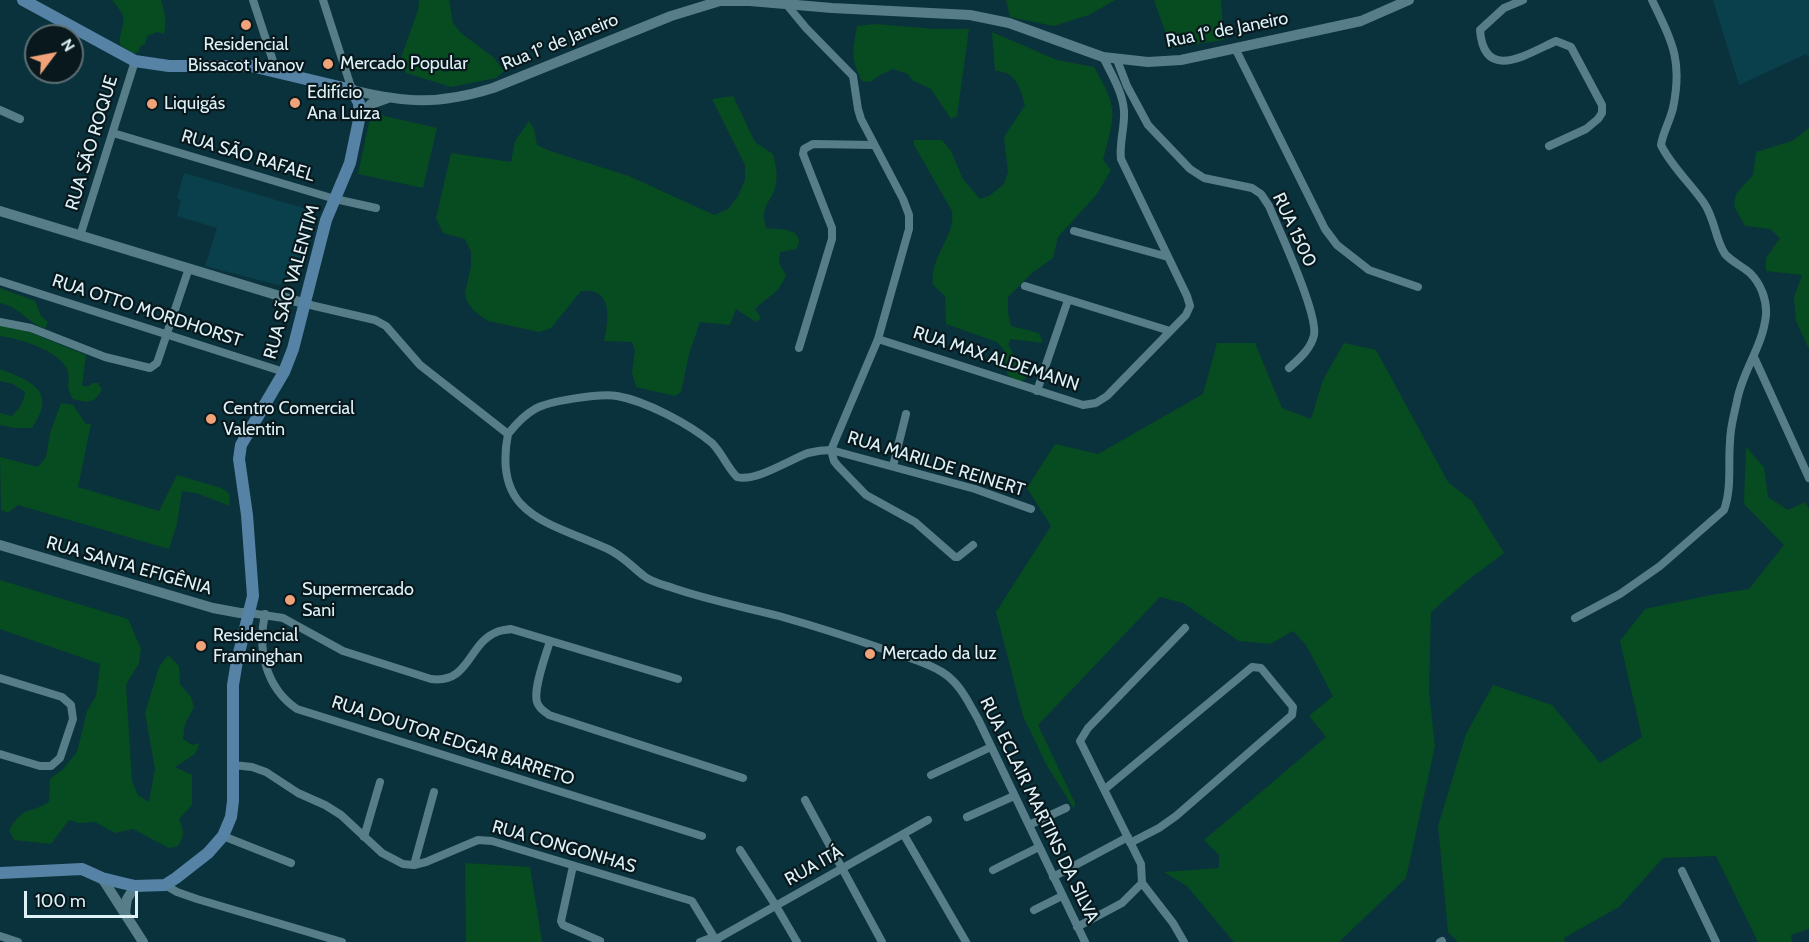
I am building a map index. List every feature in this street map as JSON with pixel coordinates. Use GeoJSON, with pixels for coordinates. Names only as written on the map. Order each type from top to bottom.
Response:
{"type":"FeatureCollection","features":[{"type":"Feature","properties":{"kind":"main road","name":"Rua 1º de Janeiro"},"geometry":{"type":"LineString","coordinates":[[23,0],[135,61],[164,66],[233,65],[272,70],[352,90]]}},
{"type":"Feature","properties":{"kind":"main road","name":"RUA SÃO VALENTIM"},"geometry":{"type":"LineString","coordinates":[[165,885],[208,853],[223,836],[231,817],[233,685],[253,596],[248,515],[238,459],[245,436],[284,372],[293,349],[306,304],[320,238],[350,163],[360,115],[359,103],[352,90]]}},
{"type":"Feature","properties":{"kind":"main road"},"geometry":{"type":"LineString","coordinates":[[0,873],[74,868],[135,886],[165,885]]}},
{"type":"Feature","properties":{"kind":"street"},"geometry":{"type":"LineString","coordinates":[[253,0],[273,62],[272,70]]}},
{"type":"Feature","properties":{"kind":"street"},"geometry":{"type":"LineString","coordinates":[[323,0],[352,90]]}},
{"type":"Feature","properties":{"kind":"street","name":"Rua 1º de Janeiro"},"geometry":{"type":"LineString","coordinates":[[352,90],[388,98],[428,101],[468,96],[703,5],[735,0],[970,15],[1009,23],[1103,57],[1148,62],[1181,60],[1361,21],[1409,0]]}},
{"type":"Feature","properties":{"kind":"street"},"geometry":{"type":"LineString","coordinates":[[1523,0],[1504,8],[1479,30],[1480,40],[1487,54],[1496,61],[1509,62],[1556,41],[1564,43],[1571,47],[1602,105],[1602,113],[1590,126],[1549,146]]}},
{"type":"Feature","properties":{"kind":"street"},"geometry":{"type":"LineString","coordinates":[[1575,618],[1620,594],[1660,566],[1724,510],[1729,497],[1730,440],[1738,395],[1754,357],[1766,315],[1766,304],[1761,289],[1750,273],[1729,258],[1719,244],[1713,220],[1705,205],[1661,145],[1673,110],[1678,66],[1672,42],[1652,0]]}},
{"type":"Feature","properties":{"kind":"street"},"geometry":{"type":"LineString","coordinates":[[787,5],[853,76],[858,109],[909,215],[909,229],[878,339],[831,450],[834,461],[867,495],[915,522],[955,556],[958,557],[973,545]]}},
{"type":"Feature","properties":{"kind":"street"},"geometry":{"type":"LineString","coordinates":[[1235,48],[1325,229],[1337,245],[1369,270],[1418,287]]}},
{"type":"Feature","properties":{"kind":"street","name":"RUA MAX ALDEMANN"},"geometry":{"type":"LineString","coordinates":[[878,339],[1083,405],[1096,403],[1107,396],[1186,315],[1190,306],[1187,296],[1121,159],[1124,110],[1121,97],[1103,57]]}},
{"type":"Feature","properties":{"kind":"street","name":"RUA 1500"},"geometry":{"type":"LineString","coordinates":[[1118,60],[1127,86],[1148,125],[1190,169],[1204,178],[1252,188],[1261,194],[1269,206],[1311,310],[1314,334],[1306,353],[1289,368]]}},
{"type":"Feature","properties":{"kind":"street","name":"RUA SÃO ROQUE"},"geometry":{"type":"LineString","coordinates":[[80,236],[135,61]]}},
{"type":"Feature","properties":{"kind":"street"},"geometry":{"type":"LineString","coordinates":[[360,115],[371,104],[388,98]]}},
{"type":"Feature","properties":{"kind":"street"},"geometry":{"type":"LineString","coordinates":[[0,110],[20,119]]}},
{"type":"Feature","properties":{"kind":"street","name":"RUA SÃO RAFAEL"},"geometry":{"type":"LineString","coordinates":[[112,133],[335,199],[376,208]]}},
{"type":"Feature","properties":{"kind":"street"},"geometry":{"type":"LineString","coordinates":[[800,348],[832,239],[832,228],[803,154],[804,149],[813,144],[874,145]]}},
{"type":"Feature","properties":{"kind":"street"},"geometry":{"type":"LineString","coordinates":[[0,211],[306,304],[375,320],[387,326],[420,365],[508,434],[537,407],[585,397],[616,395],[692,428],[714,445],[733,473],[743,478],[760,474],[818,450],[831,450]]}},
{"type":"Feature","properties":{"kind":"street"},"geometry":{"type":"LineString","coordinates":[[1074,231],[1168,257]]}},
{"type":"Feature","properties":{"kind":"street"},"geometry":{"type":"LineString","coordinates":[[0,322],[31,328],[105,357],[146,369],[150,368],[157,363],[189,268]]}},
{"type":"Feature","properties":{"kind":"street","name":"RUA OTTO MORDHORST"},"geometry":{"type":"LineString","coordinates":[[0,281],[284,372]]}},
{"type":"Feature","properties":{"kind":"street"},"geometry":{"type":"LineString","coordinates":[[1024,286],[1170,331]]}},
{"type":"Feature","properties":{"kind":"street"},"geometry":{"type":"LineString","coordinates":[[1037,391],[1068,300]]}},
{"type":"Feature","properties":{"kind":"street"},"geometry":{"type":"LineString","coordinates":[[1754,357],[1809,478]]}},
{"type":"Feature","properties":{"kind":"street"},"geometry":{"type":"LineString","coordinates":[[893,466],[906,414]]}},
{"type":"Feature","properties":{"kind":"street","name":"RUA ECLAIR MARTINS DA SILVA"},"geometry":{"type":"LineString","coordinates":[[508,434],[505,447],[508,481],[516,500],[525,510],[538,519],[610,550],[629,561],[645,578],[720,603],[813,626],[916,660],[944,673],[963,693],[1085,942]]}},
{"type":"Feature","properties":{"kind":"street","name":"RUA MARILDE REINERT"},"geometry":{"type":"LineString","coordinates":[[831,450],[975,489],[1031,509]]}},
{"type":"Feature","properties":{"kind":"street","name":"RUA SANTA EFIGÊNIA"},"geometry":{"type":"LineString","coordinates":[[0,545],[213,608],[250,613]]}},
{"type":"Feature","properties":{"kind":"street"},"geometry":{"type":"LineString","coordinates":[[250,613],[265,614],[295,622],[343,651],[431,679],[450,678],[460,672],[487,638],[498,631],[512,629],[678,679]]}},
{"type":"Feature","properties":{"kind":"street","name":"RUA DOUTOR EDGAR BARRETO"},"geometry":{"type":"LineString","coordinates":[[265,614],[262,652],[267,669],[279,693],[297,709],[702,836]]}},
{"type":"Feature","properties":{"kind":"street"},"geometry":{"type":"LineString","coordinates":[[1184,942],[1173,922],[1142,883],[1141,864],[1080,741],[1088,728],[1185,628]]}},
{"type":"Feature","properties":{"kind":"street"},"geometry":{"type":"LineString","coordinates":[[550,641],[536,694],[537,703],[549,715],[743,778]]}},
{"type":"Feature","properties":{"kind":"street"},"geometry":{"type":"LineString","coordinates":[[1053,877],[1159,828],[1176,816],[1292,715],[1293,707],[1261,668],[1252,667],[1105,789]]}},
{"type":"Feature","properties":{"kind":"street"},"geometry":{"type":"LineString","coordinates":[[0,678],[62,697],[71,705],[73,719],[60,758],[51,766],[40,766],[0,754]]}},
{"type":"Feature","properties":{"kind":"street"},"geometry":{"type":"LineString","coordinates":[[931,775],[991,747]]}},
{"type":"Feature","properties":{"kind":"street"},"geometry":{"type":"LineString","coordinates":[[233,765],[252,767],[266,772],[298,793],[341,815],[392,860],[403,864],[414,865],[434,792]]}},
{"type":"Feature","properties":{"kind":"street"},"geometry":{"type":"LineString","coordinates":[[364,837],[380,782]]}},
{"type":"Feature","properties":{"kind":"street"},"geometry":{"type":"LineString","coordinates":[[967,817],[1014,796]]}},
{"type":"Feature","properties":{"kind":"street"},"geometry":{"type":"LineString","coordinates":[[805,800],[882,942]]}},
{"type":"Feature","properties":{"kind":"street"},"geometry":{"type":"LineString","coordinates":[[1029,825],[1066,808]]}},
{"type":"Feature","properties":{"kind":"street","name":"RUA ITÁ"},"geometry":{"type":"LineString","coordinates":[[716,941],[928,820]]}},
{"type":"Feature","properties":{"kind":"street"},"geometry":{"type":"LineString","coordinates":[[904,835],[966,942]]}},
{"type":"Feature","properties":{"kind":"street"},"geometry":{"type":"LineString","coordinates":[[223,836],[291,863]]}},
{"type":"Feature","properties":{"kind":"street","name":"RUA CONGONHAS"},"geometry":{"type":"LineString","coordinates":[[414,865],[478,840],[492,841],[693,902],[716,941]]}},
{"type":"Feature","properties":{"kind":"street"},"geometry":{"type":"LineString","coordinates":[[993,870],[1039,847]]}},
{"type":"Feature","properties":{"kind":"street"},"geometry":{"type":"LineString","coordinates":[[740,850],[797,942]]}},
{"type":"Feature","properties":{"kind":"street"},"geometry":{"type":"LineString","coordinates":[[573,866],[561,921],[563,925],[600,940]]}},
{"type":"Feature","properties":{"kind":"street"},"geometry":{"type":"LineString","coordinates":[[1682,871],[1716,942]]}},
{"type":"Feature","properties":{"kind":"street"},"geometry":{"type":"LineString","coordinates":[[102,878],[144,942]]}},
{"type":"Feature","properties":{"kind":"street"},"geometry":{"type":"LineString","coordinates":[[1077,927],[1122,903],[1142,883]]}},
{"type":"Feature","properties":{"kind":"street"},"geometry":{"type":"LineString","coordinates":[[165,885],[197,899],[342,942]]}},
{"type":"Feature","properties":{"kind":"street"},"geometry":{"type":"LineString","coordinates":[[125,913],[127,899],[135,886]]}},
{"type":"Feature","properties":{"kind":"street"},"geometry":{"type":"LineString","coordinates":[[1034,910],[1062,896]]}},
{"type":"Feature","properties":{"kind":"street"},"geometry":{"type":"LineString","coordinates":[[0,936],[18,942]]}},
{"type":"Feature","properties":{"kind":"street"},"geometry":{"type":"LineString","coordinates":[[700,942],[708,939],[716,941]]}},
{"type":"Feature","properties":{"kind":"shaded area"},"geometry":{"type":"Polygon","coordinates":[[[1713,0],[1809,0],[1809,58],[1806,54],[1739,85],[1713,0]]]}},
{"type":"Feature","properties":{"kind":"shaded area"},"geometry":{"type":"Polygon","coordinates":[[[184,173],[317,212],[299,270],[294,279],[278,285],[205,266],[217,228],[177,216],[181,200],[177,198],[184,173]]]}},
{"type":"Feature","properties":{"kind":"green space"},"geometry":{"type":"Polygon","coordinates":[[[112,0],[161,0],[165,17],[164,34],[157,32],[147,36],[145,44],[137,53],[132,53],[120,45],[124,19],[112,0]]]}},
{"type":"Feature","properties":{"kind":"green space"},"geometry":{"type":"Polygon","coordinates":[[[419,0],[449,0],[453,23],[461,33],[493,57],[504,71],[496,78],[451,87],[406,73],[401,58],[418,10],[419,0]]]}},
{"type":"Feature","properties":{"kind":"green space"},"geometry":{"type":"Polygon","coordinates":[[[1006,0],[1115,0],[1089,15],[1054,26],[1010,17],[1006,0]]]}},
{"type":"Feature","properties":{"kind":"green space"},"geometry":{"type":"Polygon","coordinates":[[[1154,0],[1221,0],[1224,40],[1171,48],[1154,0]]]}},
{"type":"Feature","properties":{"kind":"green space"},"geometry":{"type":"Polygon","coordinates":[[[875,24],[935,29],[969,29],[957,116],[951,119],[931,89],[912,80],[908,74],[893,69],[870,82],[862,81],[854,54],[857,26],[875,24]]]}},
{"type":"Feature","properties":{"kind":"green space"},"geometry":{"type":"Polygon","coordinates":[[[992,32],[1057,60],[1094,67],[1108,93],[1112,112],[1112,122],[1103,160],[1111,170],[1097,194],[1058,237],[1053,258],[1032,273],[1008,297],[1011,326],[1039,333],[1043,343],[1011,339],[1008,344],[1026,379],[1017,382],[1007,374],[1004,350],[997,342],[946,324],[945,296],[933,285],[933,275],[938,256],[950,229],[952,211],[914,145],[914,140],[942,140],[951,151],[963,179],[980,199],[989,196],[1004,184],[1008,172],[1004,137],[1025,105],[1019,87],[1012,77],[995,71],[992,32]]]}},
{"type":"Feature","properties":{"kind":"green space"},"geometry":{"type":"Polygon","coordinates":[[[733,96],[755,142],[773,154],[777,179],[765,208],[766,228],[795,233],[799,242],[796,249],[780,252],[779,263],[786,275],[776,291],[755,309],[761,318],[756,322],[736,309],[730,325],[700,322],[689,354],[681,392],[675,396],[636,387],[632,372],[635,351],[632,342],[604,341],[607,307],[601,296],[595,292],[581,291],[551,328],[539,332],[488,321],[474,311],[465,293],[471,266],[471,252],[465,239],[443,233],[436,218],[451,153],[511,162],[515,141],[529,121],[534,129],[537,145],[629,176],[714,215],[728,209],[738,196],[745,180],[745,165],[712,99],[733,96]]]}},
{"type":"Feature","properties":{"kind":"green space"},"geometry":{"type":"Polygon","coordinates":[[[371,113],[437,128],[423,188],[358,174],[371,113]]]}},
{"type":"Feature","properties":{"kind":"green space"},"geometry":{"type":"Polygon","coordinates":[[[1809,128],[1809,349],[1796,321],[1794,297],[1802,275],[1766,271],[1766,258],[1780,238],[1770,229],[1745,226],[1734,206],[1736,194],[1753,175],[1756,152],[1792,141],[1809,128]]]}},
{"type":"Feature","properties":{"kind":"green space"},"geometry":{"type":"Polygon","coordinates":[[[0,288],[35,301],[41,316],[48,322],[45,328],[35,324],[14,308],[0,303],[0,288]]]}},
{"type":"Feature","properties":{"kind":"green space"},"geometry":{"type":"Polygon","coordinates":[[[0,325],[29,332],[86,355],[82,385],[87,387],[98,383],[102,390],[96,398],[90,401],[73,399],[68,387],[68,372],[64,364],[39,347],[0,336],[0,325]]]}},
{"type":"Feature","properties":{"kind":"green space"},"geometry":{"type":"Polygon","coordinates":[[[1217,343],[1255,343],[1282,408],[1311,419],[1323,380],[1344,343],[1376,350],[1448,482],[1472,501],[1504,553],[1431,612],[1429,692],[1435,746],[1406,878],[1339,942],[1234,942],[1187,886],[1164,872],[1219,868],[1219,855],[1204,840],[1326,737],[1309,716],[1333,696],[1306,645],[1293,631],[1270,644],[1239,641],[1183,603],[1160,597],[1038,725],[1075,803],[1074,809],[1046,764],[1023,716],[996,612],[1051,526],[1027,488],[1055,444],[1098,454],[1203,394],[1217,343]]]}},
{"type":"Feature","properties":{"kind":"green space"},"geometry":{"type":"Polygon","coordinates":[[[0,369],[31,383],[41,396],[42,405],[32,428],[0,425],[0,413],[12,416],[21,405],[25,392],[13,384],[0,381],[0,369]]]}},
{"type":"Feature","properties":{"kind":"green space"},"geometry":{"type":"Polygon","coordinates":[[[61,403],[73,405],[86,424],[91,424],[78,487],[159,511],[177,475],[221,488],[229,493],[230,506],[196,493],[182,491],[177,524],[169,549],[18,505],[8,513],[1,510],[0,457],[38,467],[46,457],[50,433],[61,403]]]}},
{"type":"Feature","properties":{"kind":"green space"},"geometry":{"type":"Polygon","coordinates":[[[1746,447],[1764,467],[1768,497],[1788,510],[1805,502],[1809,509],[1809,929],[1791,935],[1792,942],[1758,942],[1716,856],[1663,858],[1619,907],[1564,938],[1565,942],[1458,942],[1448,932],[1438,826],[1466,734],[1493,685],[1552,705],[1600,763],[1642,737],[1620,641],[1645,609],[1749,589],[1784,545],[1744,504],[1746,447]]]}},
{"type":"Feature","properties":{"kind":"green space"},"geometry":{"type":"Polygon","coordinates":[[[0,580],[128,619],[141,649],[139,663],[126,685],[132,781],[138,795],[149,802],[155,769],[145,713],[159,667],[168,655],[179,666],[180,684],[191,697],[194,707],[185,724],[183,739],[192,745],[200,743],[195,754],[175,767],[192,775],[192,805],[179,819],[183,832],[178,846],[169,848],[133,829],[115,833],[95,822],[79,823],[69,820],[51,844],[14,840],[9,830],[14,822],[23,813],[49,802],[50,779],[63,769],[77,752],[87,711],[96,696],[100,664],[0,629],[0,580]]]}},
{"type":"Feature","properties":{"kind":"green space"},"geometry":{"type":"Polygon","coordinates":[[[465,863],[530,867],[542,942],[466,942],[465,863]]]}},
{"type":"Feature","properties":{"kind":"place","name":"Residencial Bissacot Ivanov"},"geometry":{"type":"Point","coordinates":[246,25]}},
{"type":"Feature","properties":{"kind":"place","name":"Mercado Popular"},"geometry":{"type":"Point","coordinates":[328,64]}},
{"type":"Feature","properties":{"kind":"place","name":"Edifício Ana Luiza"},"geometry":{"type":"Point","coordinates":[295,103]}},
{"type":"Feature","properties":{"kind":"place","name":"Liquigás"},"geometry":{"type":"Point","coordinates":[152,104]}},
{"type":"Feature","properties":{"kind":"place","name":"Centro Comercial Valentin"},"geometry":{"type":"Point","coordinates":[211,419]}},
{"type":"Feature","properties":{"kind":"place","name":"Supermercado Sani"},"geometry":{"type":"Point","coordinates":[290,600]}},
{"type":"Feature","properties":{"kind":"place","name":"Residencial Framinghan"},"geometry":{"type":"Point","coordinates":[201,646]}},
{"type":"Feature","properties":{"kind":"place","name":"Mercado da luz"},"geometry":{"type":"Point","coordinates":[870,654]}}]}
